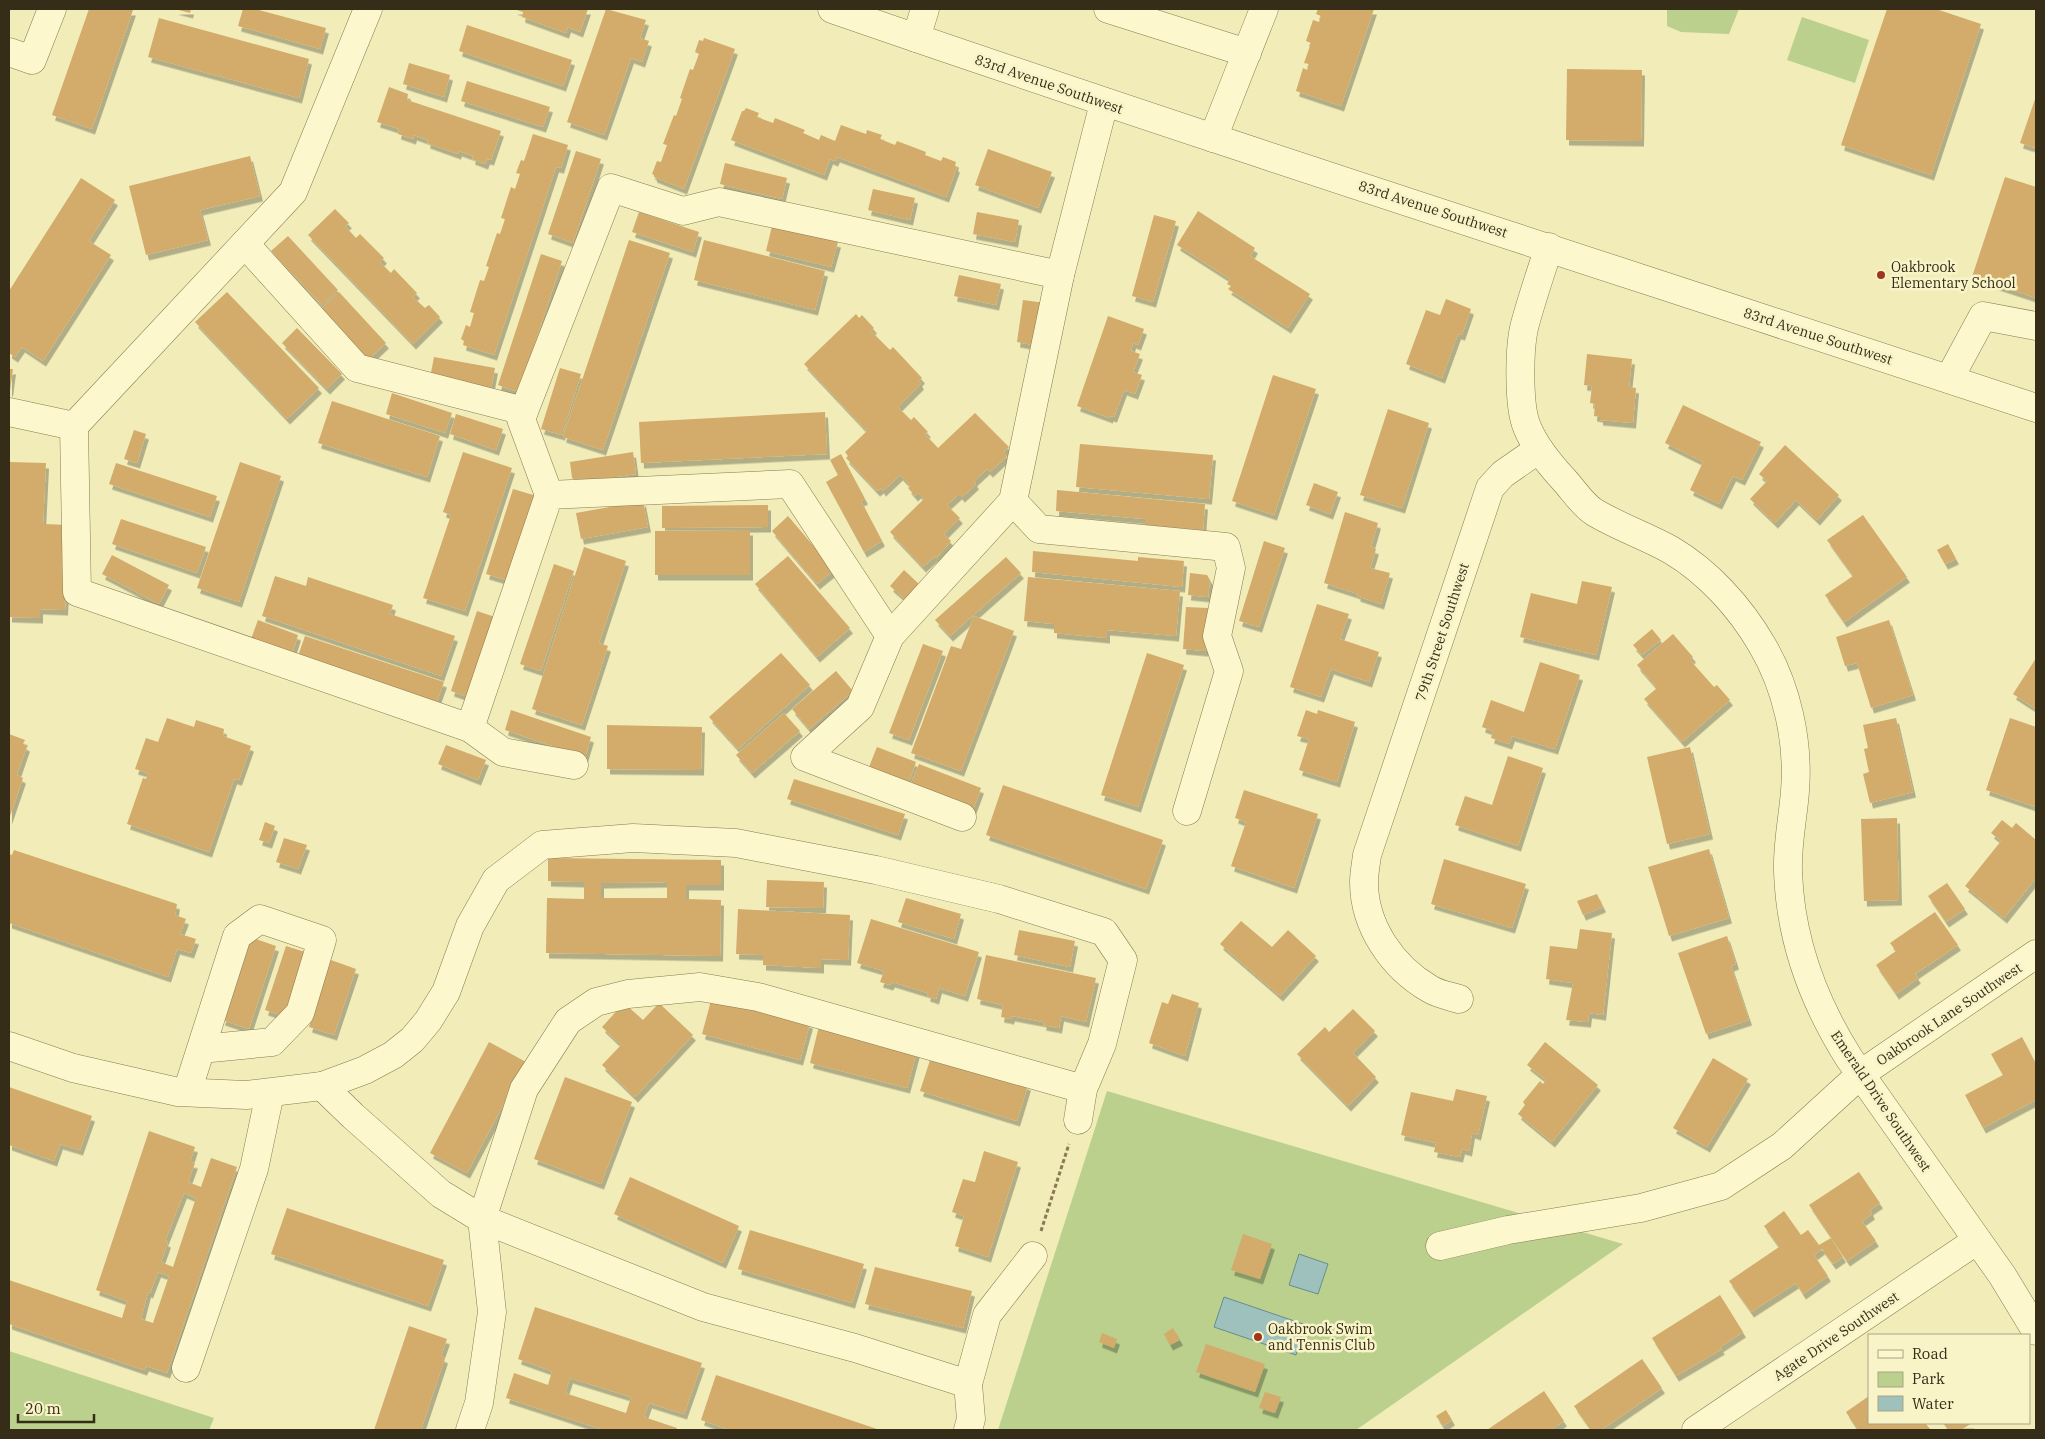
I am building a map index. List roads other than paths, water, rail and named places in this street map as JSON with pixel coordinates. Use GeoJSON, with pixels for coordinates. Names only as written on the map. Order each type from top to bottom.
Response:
{"type":"FeatureCollection","features":[{"type":"Feature","properties":{"kind":"street"},"geometry":{"type":"LineString","coordinates":[[9,52],[32,60],[52,9]]}},
{"type":"Feature","properties":{"kind":"street"},"geometry":{"type":"LineString","coordinates":[[368,9],[293,192],[74,426],[77,592],[470,728],[502,752],[574,765]]}},
{"type":"Feature","properties":{"kind":"street","name":"83rd Avenue Southwest"},"geometry":{"type":"LineString","coordinates":[[832,9],[1104,103],[1549,247],[2036,408]]}},
{"type":"Feature","properties":{"kind":"street"},"geometry":{"type":"LineString","coordinates":[[916,38],[925,9]]}},
{"type":"Feature","properties":{"kind":"street"},"geometry":{"type":"LineString","coordinates":[[1108,9],[1246,53]]}},
{"type":"Feature","properties":{"kind":"street"},"geometry":{"type":"LineString","coordinates":[[1213,138],[1264,9]]}},
{"type":"Feature","properties":{"kind":"street"},"geometry":{"type":"LineString","coordinates":[[962,817],[805,757],[860,707],[890,636],[1013,501],[1060,275],[1104,103]]}},
{"type":"Feature","properties":{"kind":"street"},"geometry":{"type":"LineString","coordinates":[[470,728],[549,495],[521,419],[611,188],[683,211],[719,202],[1060,275]]}},
{"type":"Feature","properties":{"kind":"street"},"geometry":{"type":"LineString","coordinates":[[245,244],[358,368],[524,411]]}},
{"type":"Feature","properties":{"kind":"street"},"geometry":{"type":"LineString","coordinates":[[1540,449],[1526,426],[1521,394],[1521,364],[1524,326],[1549,247]]}},
{"type":"Feature","properties":{"kind":"street"},"geometry":{"type":"LineString","coordinates":[[1949,379],[1982,316],[2036,326]]}},
{"type":"Feature","properties":{"kind":"street"},"geometry":{"type":"LineString","coordinates":[[9,412],[74,426]]}},
{"type":"Feature","properties":{"kind":"street","name":"79th Street Southwest"},"geometry":{"type":"LineString","coordinates":[[1459,1000],[1431,990],[1409,975],[1391,955],[1376,933],[1367,908],[1364,881],[1367,855],[1490,488],[1503,474],[1540,449]]}},
{"type":"Feature","properties":{"kind":"street","name":"Emerald Drive Southwest"},"geometry":{"type":"LineString","coordinates":[[1540,449],[1558,473],[1592,511],[1672,551],[1707,577],[1737,608],[1766,650],[1780,684],[1792,726],[1796,770],[1788,844],[1788,871],[1794,925],[1812,988],[1828,1024],[1849,1058],[1862,1073],[1976,1241],[2002,1275],[2036,1331]]}},
{"type":"Feature","properties":{"kind":"street"},"geometry":{"type":"LineString","coordinates":[[549,495],[790,484],[890,636]]}},
{"type":"Feature","properties":{"kind":"street"},"geometry":{"type":"LineString","coordinates":[[1013,501],[1039,528],[1226,547],[1231,568],[1218,636],[1229,671],[1187,811]]}},
{"type":"Feature","properties":{"kind":"street"},"geometry":{"type":"LineString","coordinates":[[9,1046],[73,1068],[187,1092],[246,1095],[322,1086],[365,1070],[393,1055],[412,1040],[428,1021],[446,992],[470,926],[496,880],[542,845],[633,838],[736,842],[876,870],[999,899],[1104,932],[1123,960],[1102,1044],[1082,1089],[1078,1120]]}},
{"type":"Feature","properties":{"kind":"street"},"geometry":{"type":"LineString","coordinates":[[187,1092],[201,1049],[238,936],[260,918],[322,940],[300,1013],[272,1042],[201,1049]]}},
{"type":"Feature","properties":{"kind":"street","name":"Oakbrook Lane Southwest"},"geometry":{"type":"LineString","coordinates":[[1440,1246],[1508,1230],[1641,1208],[1721,1186],[1782,1146],[1862,1073],[2036,954]]}},
{"type":"Feature","properties":{"kind":"street"},"geometry":{"type":"LineString","coordinates":[[470,1430],[479,1403],[492,1312],[482,1219],[524,1089],[568,1021],[596,1002],[628,994],[700,988],[758,997],[1082,1089]]}},
{"type":"Feature","properties":{"kind":"street"},"geometry":{"type":"LineString","coordinates":[[322,1086],[441,1194],[482,1219],[703,1307],[855,1348],[968,1384]]}},
{"type":"Feature","properties":{"kind":"street"},"geometry":{"type":"LineString","coordinates":[[186,1368],[254,1170],[270,1093]]}},
{"type":"Feature","properties":{"kind":"street","name":"Agate Drive Southwest"},"geometry":{"type":"LineString","coordinates":[[1696,1430],[1976,1241]]}},
{"type":"Feature","properties":{"kind":"street"},"geometry":{"type":"LineString","coordinates":[[968,1430],[971,1419],[968,1384],[987,1315],[1033,1256]]}},
{"type":"Feature","properties":{"kind":"water"},"geometry":{"type":"Polygon","coordinates":[[[1299,1254],[1328,1264],[1318,1294],[1289,1285],[1299,1254]]]}},
{"type":"Feature","properties":{"kind":"water"},"geometry":{"type":"Polygon","coordinates":[[[1224,1297],[1306,1325],[1296,1355],[1214,1327],[1224,1297]]]}},
{"type":"Feature","properties":{"kind":"place","name":"Oakbrook Elementary School"},"geometry":{"type":"Point","coordinates":[1881,275]}},
{"type":"Feature","properties":{"kind":"place","name":"Oakbrook Swim and Tennis Club"},"geometry":{"type":"Point","coordinates":[1258,1337]}}]}
